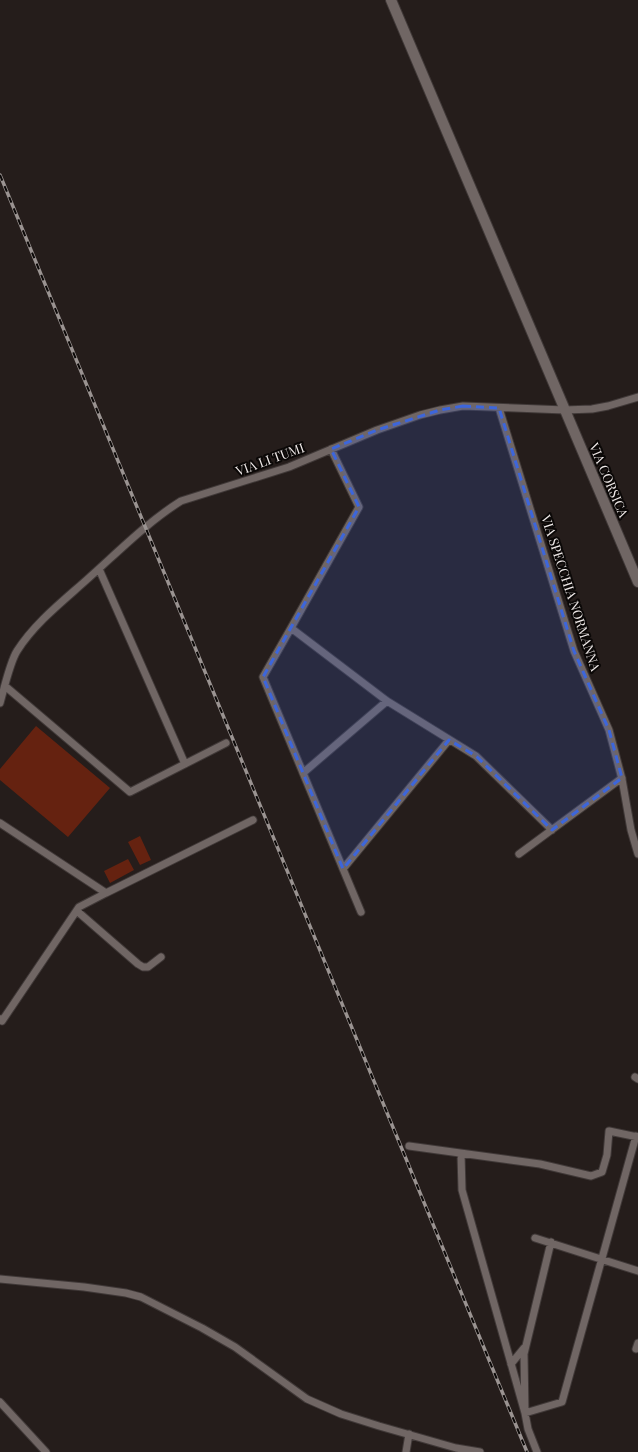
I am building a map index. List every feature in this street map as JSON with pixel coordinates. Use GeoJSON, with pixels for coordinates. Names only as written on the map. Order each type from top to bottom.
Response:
{"type":"FeatureCollection","features":[{"type":"Feature","properties":{"kind":"main road","name":"VIA CORSICA"},"geometry":{"type":"LineString","coordinates":[[390,0],[638,582]]}},
{"type":"Feature","properties":{"kind":"street","name":"VIA LI TUMI"},"geometry":{"type":"LineString","coordinates":[[0,703],[16,652],[32,631],[146,527],[169,508],[182,501],[289,467],[377,430],[427,413],[463,406],[565,410],[592,409],[638,397]]}},
{"type":"Feature","properties":{"kind":"street","name":"VIA SPECCHIA NORMANNA"},"geometry":{"type":"LineString","coordinates":[[499,408],[574,651],[609,730],[622,778],[631,830],[638,854]]}},
{"type":"Feature","properties":{"kind":"street"},"geometry":{"type":"LineString","coordinates":[[331,449],[358,507],[263,677],[361,912]]}},
{"type":"Feature","properties":{"kind":"street"},"geometry":{"type":"LineString","coordinates":[[99,569],[185,764]]}},
{"type":"Feature","properties":{"kind":"street"},"geometry":{"type":"LineString","coordinates":[[291,628],[388,702],[476,756],[552,830]]}},
{"type":"Feature","properties":{"kind":"street"},"geometry":{"type":"LineString","coordinates":[[5,686],[130,792],[226,743]]}},
{"type":"Feature","properties":{"kind":"street"},"geometry":{"type":"LineString","coordinates":[[303,773],[388,702]]}},
{"type":"Feature","properties":{"kind":"street"},"geometry":{"type":"LineString","coordinates":[[343,869],[449,740]]}},
{"type":"Feature","properties":{"kind":"street"},"geometry":{"type":"LineString","coordinates":[[519,854],[622,778]]}},
{"type":"Feature","properties":{"kind":"street"},"geometry":{"type":"LineString","coordinates":[[0,1019],[2,1021],[79,907],[253,820]]}},
{"type":"Feature","properties":{"kind":"street"},"geometry":{"type":"LineString","coordinates":[[0,823],[106,893]]}},
{"type":"Feature","properties":{"kind":"street"},"geometry":{"type":"LineString","coordinates":[[76,911],[143,967],[148,967],[161,956]]}},
{"type":"Feature","properties":{"kind":"street"},"geometry":{"type":"LineString","coordinates":[[409,1146],[540,1164],[591,1176],[602,1172],[607,1154],[609,1131],[637,1137],[562,1402],[525,1413]]}},
{"type":"Feature","properties":{"kind":"street"},"geometry":{"type":"LineString","coordinates":[[461,1154],[462,1190],[525,1413],[528,1430],[537,1452]]}},
{"type":"Feature","properties":{"kind":"street"},"geometry":{"type":"LineString","coordinates":[[535,1238],[638,1271]]}},
{"type":"Feature","properties":{"kind":"street"},"geometry":{"type":"LineString","coordinates":[[525,1413],[524,1354],[551,1242]]}},
{"type":"Feature","properties":{"kind":"street"},"geometry":{"type":"LineString","coordinates":[[0,1279],[84,1287],[126,1293],[141,1297],[202,1328],[235,1347],[307,1399],[341,1414],[456,1448],[480,1452]]}},
{"type":"Feature","properties":{"kind":"street"},"geometry":{"type":"LineString","coordinates":[[511,1364],[526,1346]]}},
{"type":"Feature","properties":{"kind":"street"},"geometry":{"type":"LineString","coordinates":[[0,1402],[46,1452]]}},
{"type":"Feature","properties":{"kind":"street"},"geometry":{"type":"LineString","coordinates":[[406,1452],[409,1434]]}},
{"type":"Feature","properties":{"kind":"highlighted area"},"geometry":{"type":"Polygon","coordinates":[[[463,406],[499,408],[574,651],[609,730],[622,778],[552,830],[476,756],[449,740],[343,869],[263,677],[359,507],[331,449],[377,430],[440,410],[463,406]]]}},
{"type":"Feature","properties":{"kind":"shaded area"},"geometry":{"type":"Polygon","coordinates":[[[36,726],[110,788],[68,837],[0,780],[0,769],[36,726]]]}},
{"type":"Feature","properties":{"kind":"shaded area"},"geometry":{"type":"Polygon","coordinates":[[[140,836],[151,860],[140,865],[128,842],[140,836]]]}},
{"type":"Feature","properties":{"kind":"shaded area"},"geometry":{"type":"Polygon","coordinates":[[[128,859],[134,870],[110,883],[104,871],[128,859]]]}},
{"type":"Feature","properties":{"kind":"railway"},"geometry":{"type":"LineString","coordinates":[[0,175],[527,1452]]}}]}
